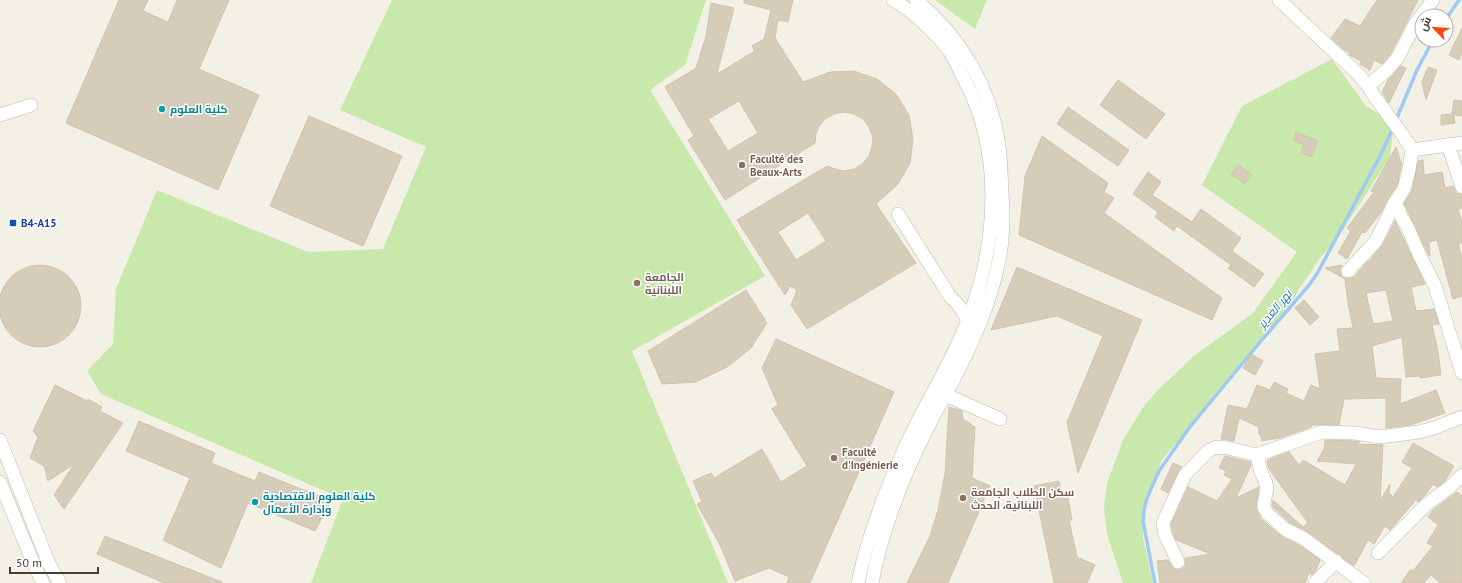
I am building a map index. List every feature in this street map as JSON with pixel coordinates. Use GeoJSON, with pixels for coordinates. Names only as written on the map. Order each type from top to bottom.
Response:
{"type":"FeatureCollection","features":[{"type":"Feature","properties":{"kind":"street"},"geometry":{"type":"LineString","coordinates":[[872,583],[883,536],[902,484],[922,438],[946,395],[973,322],[989,244],[992,186],[987,140],[971,91],[950,52],[914,14],[893,0]]}},
{"type":"Feature","properties":{"kind":"street"},"geometry":{"type":"LineString","coordinates":[[858,583],[870,536],[893,476],[908,442],[944,371],[973,322],[993,284],[1001,249],[1003,219],[1001,161],[997,131],[985,93],[970,61],[957,42],[916,0]]}},
{"type":"Feature","properties":{"kind":"street"},"geometry":{"type":"LineString","coordinates":[[1279,0],[1356,72],[1368,86],[1374,97],[1412,150],[1410,170],[1404,189],[1395,202],[1376,241],[1348,271]]}},
{"type":"Feature","properties":{"kind":"street"},"geometry":{"type":"LineString","coordinates":[[1368,86],[1389,68],[1398,57],[1415,24],[1432,0]]}},
{"type":"Feature","properties":{"kind":"street"},"geometry":{"type":"LineString","coordinates":[[0,115],[32,105]]}},
{"type":"Feature","properties":{"kind":"street"},"geometry":{"type":"LineString","coordinates":[[1412,150],[1462,143]]}},
{"type":"Feature","properties":{"kind":"street"},"geometry":{"type":"LineString","coordinates":[[1448,145],[1462,187]]}},
{"type":"Feature","properties":{"kind":"street"},"geometry":{"type":"LineString","coordinates":[[1395,202],[1435,286],[1462,374]]}},
{"type":"Feature","properties":{"kind":"street"},"geometry":{"type":"LineString","coordinates":[[898,214],[949,296],[973,322]]}},
{"type":"Feature","properties":{"kind":"street"},"geometry":{"type":"LineString","coordinates":[[946,395],[1000,419]]}},
{"type":"Feature","properties":{"kind":"street"},"geometry":{"type":"LineString","coordinates":[[1178,562],[1165,535],[1163,523],[1185,476],[1208,451],[1216,448],[1228,448],[1257,455],[1322,432],[1355,433],[1379,437],[1419,432],[1462,417]]}},
{"type":"Feature","properties":{"kind":"street"},"geometry":{"type":"LineString","coordinates":[[0,440],[49,564],[60,583]]}},
{"type":"Feature","properties":{"kind":"street"},"geometry":{"type":"LineString","coordinates":[[1257,455],[1261,472],[1266,483],[1264,508],[1268,514],[1286,530],[1303,538],[1364,583]]}},
{"type":"Feature","properties":{"kind":"street"},"geometry":{"type":"LineString","coordinates":[[1378,554],[1427,504],[1450,487],[1462,475]]}},
{"type":"Feature","properties":{"kind":"street"},"geometry":{"type":"LineString","coordinates":[[0,482],[34,567],[43,583]]}},
{"type":"Feature","properties":{"kind":"street"},"geometry":{"type":"LineString","coordinates":[[1315,583],[1336,562]]}},
{"type":"Feature","properties":{"kind":"green space"},"geometry":{"type":"Polygon","coordinates":[[[392,0],[706,0],[685,65],[650,90],[765,276],[632,351],[728,583],[311,583],[343,499],[101,394],[87,371],[113,344],[116,289],[157,190],[308,252],[383,249],[426,147],[340,110],[392,0]]]}},
{"type":"Feature","properties":{"kind":"green space"},"geometry":{"type":"Polygon","coordinates":[[[935,0],[987,0],[975,29],[935,0]]]}},
{"type":"Feature","properties":{"kind":"green space"},"geometry":{"type":"Polygon","coordinates":[[[1332,59],[1366,106],[1394,123],[1390,157],[1339,236],[1320,258],[1299,289],[1288,309],[1161,461],[1154,485],[1143,509],[1143,538],[1153,583],[1123,583],[1107,534],[1104,508],[1107,483],[1123,440],[1144,406],[1157,391],[1195,355],[1252,314],[1297,252],[1202,185],[1242,106],[1332,59]]]}},
{"type":"Feature","properties":{"kind":"building","name":"كلية العلوم"},"geometry":{"type":"Polygon","coordinates":[[[119,0],[148,0],[143,11],[168,22],[177,0],[229,0],[199,69],[259,95],[218,190],[66,123],[119,0]]]}},
{"type":"Feature","properties":{"kind":"building","name":"Faculté des Beaux-Arts"},"geometry":{"type":"Polygon","coordinates":[[[744,0],[793,0],[788,22],[778,20],[775,38],[803,82],[830,72],[854,71],[877,79],[896,94],[909,115],[913,139],[910,163],[898,184],[876,204],[916,263],[807,329],[791,305],[797,290],[790,286],[785,295],[737,220],[827,166],[844,171],[854,169],[862,164],[869,156],[873,137],[869,127],[863,119],[854,114],[844,112],[834,114],[825,119],[819,126],[815,143],[725,200],[688,140],[694,136],[665,87],[696,68],[706,36],[711,3],[734,8],[717,74],[755,51],[752,46],[764,39],[771,10],[744,3],[744,0]],[[739,101],[708,119],[728,151],[758,133],[739,101]],[[808,213],[778,232],[796,260],[826,241],[808,213]]]}},
{"type":"Feature","properties":{"kind":"building"},"geometry":{"type":"Polygon","coordinates":[[[1377,0],[1418,0],[1391,53],[1382,64],[1374,60],[1370,70],[1360,64],[1361,61],[1349,55],[1350,53],[1344,50],[1331,38],[1345,19],[1360,26],[1377,0]]]}},
{"type":"Feature","properties":{"kind":"building"},"geometry":{"type":"Polygon","coordinates":[[[1462,28],[1462,53],[1459,60],[1449,55],[1452,48],[1454,48],[1454,45],[1462,28]]]}},
{"type":"Feature","properties":{"kind":"building"},"geometry":{"type":"Polygon","coordinates":[[[1401,66],[1406,68],[1389,103],[1382,92],[1388,80],[1401,66]]]}},
{"type":"Feature","properties":{"kind":"building"},"geometry":{"type":"Polygon","coordinates":[[[1428,67],[1437,70],[1426,100],[1422,82],[1428,67]]]}},
{"type":"Feature","properties":{"kind":"building"},"geometry":{"type":"Polygon","coordinates":[[[1118,80],[1165,114],[1146,139],[1100,105],[1118,80]]]}},
{"type":"Feature","properties":{"kind":"building"},"geometry":{"type":"Polygon","coordinates":[[[1454,100],[1462,101],[1462,116],[1454,115],[1455,123],[1441,125],[1441,115],[1452,114],[1454,100]]]}},
{"type":"Feature","properties":{"kind":"building"},"geometry":{"type":"Polygon","coordinates":[[[1068,107],[1129,150],[1118,166],[1057,124],[1068,107]]]}},
{"type":"Feature","properties":{"kind":"building"},"geometry":{"type":"Polygon","coordinates":[[[309,116],[402,156],[363,246],[270,206],[309,116]]]}},
{"type":"Feature","properties":{"kind":"building"},"geometry":{"type":"Polygon","coordinates":[[[1296,132],[1318,141],[1311,157],[1301,153],[1304,145],[1293,140],[1296,132]]]}},
{"type":"Feature","properties":{"kind":"building"},"geometry":{"type":"Polygon","coordinates":[[[1042,136],[1108,183],[1104,192],[1114,198],[1104,213],[1222,298],[1212,320],[1019,235],[1025,176],[1042,136]]]}},
{"type":"Feature","properties":{"kind":"building"},"geometry":{"type":"Polygon","coordinates":[[[1396,147],[1402,163],[1397,186],[1388,198],[1382,211],[1365,233],[1362,232],[1347,259],[1338,253],[1351,231],[1347,228],[1374,192],[1371,191],[1396,147]]]}},
{"type":"Feature","properties":{"kind":"building"},"geometry":{"type":"Polygon","coordinates":[[[1423,160],[1424,175],[1442,172],[1445,188],[1453,186],[1456,193],[1462,195],[1462,208],[1458,209],[1462,223],[1462,243],[1458,243],[1462,258],[1462,296],[1453,299],[1437,240],[1429,242],[1429,256],[1404,203],[1412,191],[1418,161],[1423,160]]]}},
{"type":"Feature","properties":{"kind":"building"},"geometry":{"type":"Polygon","coordinates":[[[1238,165],[1252,175],[1245,184],[1231,174],[1238,165]]]}},
{"type":"Feature","properties":{"kind":"building"},"geometry":{"type":"Polygon","coordinates":[[[1148,172],[1161,182],[1152,195],[1192,222],[1201,209],[1241,238],[1232,251],[1264,274],[1254,287],[1228,268],[1231,265],[1177,226],[1174,231],[1155,217],[1158,212],[1133,194],[1148,172]]]}},
{"type":"Feature","properties":{"kind":"building"},"geometry":{"type":"Polygon","coordinates":[[[1395,221],[1425,284],[1411,287],[1416,311],[1434,309],[1439,324],[1432,325],[1438,351],[1441,375],[1420,378],[1420,376],[1406,377],[1402,337],[1372,346],[1376,378],[1401,379],[1400,404],[1436,390],[1445,413],[1410,425],[1386,428],[1386,398],[1344,399],[1339,425],[1312,425],[1311,427],[1280,438],[1261,441],[1262,437],[1260,436],[1261,434],[1259,434],[1259,427],[1239,418],[1234,441],[1221,439],[1228,405],[1247,409],[1257,385],[1270,390],[1274,382],[1288,389],[1286,393],[1304,401],[1311,385],[1320,389],[1315,354],[1340,351],[1337,329],[1353,328],[1345,279],[1325,268],[1342,265],[1340,270],[1342,277],[1347,279],[1354,277],[1368,261],[1371,260],[1382,246],[1395,221]],[[1386,290],[1366,293],[1373,324],[1393,321],[1386,290]]]}},
{"type":"Feature","properties":{"kind":"building"},"geometry":{"type":"Polygon","coordinates":[[[40,265],[56,268],[69,277],[78,290],[81,306],[78,322],[69,335],[56,344],[40,347],[24,344],[11,335],[2,322],[-1,306],[2,290],[11,277],[24,268],[40,265]]]}},
{"type":"Feature","properties":{"kind":"building"},"geometry":{"type":"Polygon","coordinates":[[[1017,267],[1142,320],[1078,473],[1067,422],[1103,336],[1057,316],[991,330],[1017,267]]]}},
{"type":"Feature","properties":{"kind":"building"},"geometry":{"type":"Polygon","coordinates":[[[746,290],[767,323],[751,348],[727,367],[696,382],[662,384],[648,351],[746,290]]]}},
{"type":"Feature","properties":{"kind":"building"},"geometry":{"type":"Polygon","coordinates":[[[1304,300],[1319,317],[1310,325],[1295,308],[1304,300]]]}},
{"type":"Feature","properties":{"kind":"building","name":"Faculté d'Ingénierie"},"geometry":{"type":"Polygon","coordinates":[[[776,339],[894,392],[810,583],[787,583],[789,577],[769,568],[735,581],[720,545],[697,504],[702,502],[693,481],[711,473],[714,478],[762,449],[781,482],[807,466],[772,409],[778,405],[762,368],[776,339]]]}},
{"type":"Feature","properties":{"kind":"building"},"geometry":{"type":"Polygon","coordinates":[[[1251,354],[1263,361],[1255,375],[1243,368],[1251,354]]]}},
{"type":"Feature","properties":{"kind":"building"},"geometry":{"type":"Polygon","coordinates":[[[55,385],[87,401],[88,399],[102,407],[100,411],[123,423],[64,509],[54,495],[74,464],[48,481],[44,466],[30,458],[38,437],[33,431],[55,385]]]}},
{"type":"Feature","properties":{"kind":"building","name":"سكن الطلاب الجامعة اللبنانية، الحدث"},"geometry":{"type":"Polygon","coordinates":[[[949,407],[962,411],[963,419],[975,427],[972,478],[990,486],[948,583],[907,583],[930,536],[938,510],[945,474],[949,407]]]}},
{"type":"Feature","properties":{"kind":"building","name":"كلية العلوم الاقتصادية وإدارة الأعمال"},"geometry":{"type":"Polygon","coordinates":[[[139,421],[215,453],[211,463],[255,481],[259,472],[331,501],[315,531],[248,503],[221,568],[163,540],[190,478],[126,451],[139,421]]]}},
{"type":"Feature","properties":{"kind":"building"},"geometry":{"type":"Polygon","coordinates":[[[1325,440],[1360,442],[1353,444],[1383,445],[1380,501],[1390,484],[1389,493],[1393,497],[1412,468],[1402,462],[1413,443],[1454,466],[1445,481],[1437,487],[1433,484],[1425,495],[1418,502],[1416,500],[1390,530],[1385,526],[1374,544],[1368,540],[1354,566],[1308,532],[1290,523],[1272,506],[1273,500],[1303,527],[1308,523],[1269,469],[1267,461],[1289,452],[1299,465],[1303,460],[1345,485],[1356,464],[1317,461],[1324,449],[1325,440]]]}},
{"type":"Feature","properties":{"kind":"building"},"geometry":{"type":"Polygon","coordinates":[[[1225,456],[1250,462],[1251,465],[1236,498],[1259,487],[1256,508],[1261,519],[1281,536],[1299,545],[1320,560],[1315,572],[1312,575],[1309,573],[1305,583],[1160,583],[1157,561],[1168,560],[1173,568],[1178,570],[1185,566],[1185,558],[1211,554],[1176,540],[1171,524],[1188,487],[1217,501],[1232,479],[1224,475],[1226,471],[1219,468],[1225,456]]]}},
{"type":"Feature","properties":{"kind":"building"},"geometry":{"type":"Polygon","coordinates":[[[1173,463],[1182,467],[1168,493],[1161,489],[1173,463]]]}},
{"type":"Feature","properties":{"kind":"building"},"geometry":{"type":"Polygon","coordinates":[[[1059,481],[1063,499],[1068,498],[1072,520],[1069,520],[1077,557],[1095,565],[1087,583],[1054,583],[1034,486],[1059,481]]]}},
{"type":"Feature","properties":{"kind":"building"},"geometry":{"type":"Polygon","coordinates":[[[1457,492],[1462,496],[1462,583],[1440,583],[1431,575],[1424,583],[1401,583],[1411,569],[1413,571],[1433,546],[1427,543],[1438,525],[1428,517],[1433,510],[1457,492]]]}},
{"type":"Feature","properties":{"kind":"building"},"geometry":{"type":"Polygon","coordinates":[[[105,536],[222,583],[164,583],[97,554],[105,536]]]}},
{"type":"Feature","properties":{"kind":"waterway","name":"نهر الغدير"},"geometry":{"type":"LineString","coordinates":[[1454,8],[1459,0]]}},
{"type":"Feature","properties":{"kind":"waterway","name":"نهر الغدير"},"geometry":{"type":"LineString","coordinates":[[1396,120],[1417,70],[1429,48]]}},
{"type":"Feature","properties":{"kind":"waterway","name":"نهر الغدير"},"geometry":{"type":"LineString","coordinates":[[1155,583],[1143,521],[1147,498],[1159,471],[1189,428],[1310,284],[1318,272],[1380,156],[1393,128]]}},
{"type":"Feature","properties":{"kind":"place","name":"كلية العلوم"},"geometry":{"type":"Point","coordinates":[162,109]}},
{"type":"Feature","properties":{"kind":"place","name":"Faculté des Beaux-Arts"},"geometry":{"type":"Point","coordinates":[742,165]}},
{"type":"Feature","properties":{"kind":"place","name":"B4-A15"},"geometry":{"type":"Point","coordinates":[13,223]}},
{"type":"Feature","properties":{"kind":"place","name":"الجامعة اللبنانية"},"geometry":{"type":"Point","coordinates":[637,283]}},
{"type":"Feature","properties":{"kind":"place","name":"Faculté d'Ingénierie"},"geometry":{"type":"Point","coordinates":[834,458]}},
{"type":"Feature","properties":{"kind":"place","name":"سكن الطلاب الجامعة اللبنانية، الحدث"},"geometry":{"type":"Point","coordinates":[963,498]}},
{"type":"Feature","properties":{"kind":"place","name":"كلية العلوم الاقتصادية وإدارة الأعمال"},"geometry":{"type":"Point","coordinates":[255,502]}}]}
